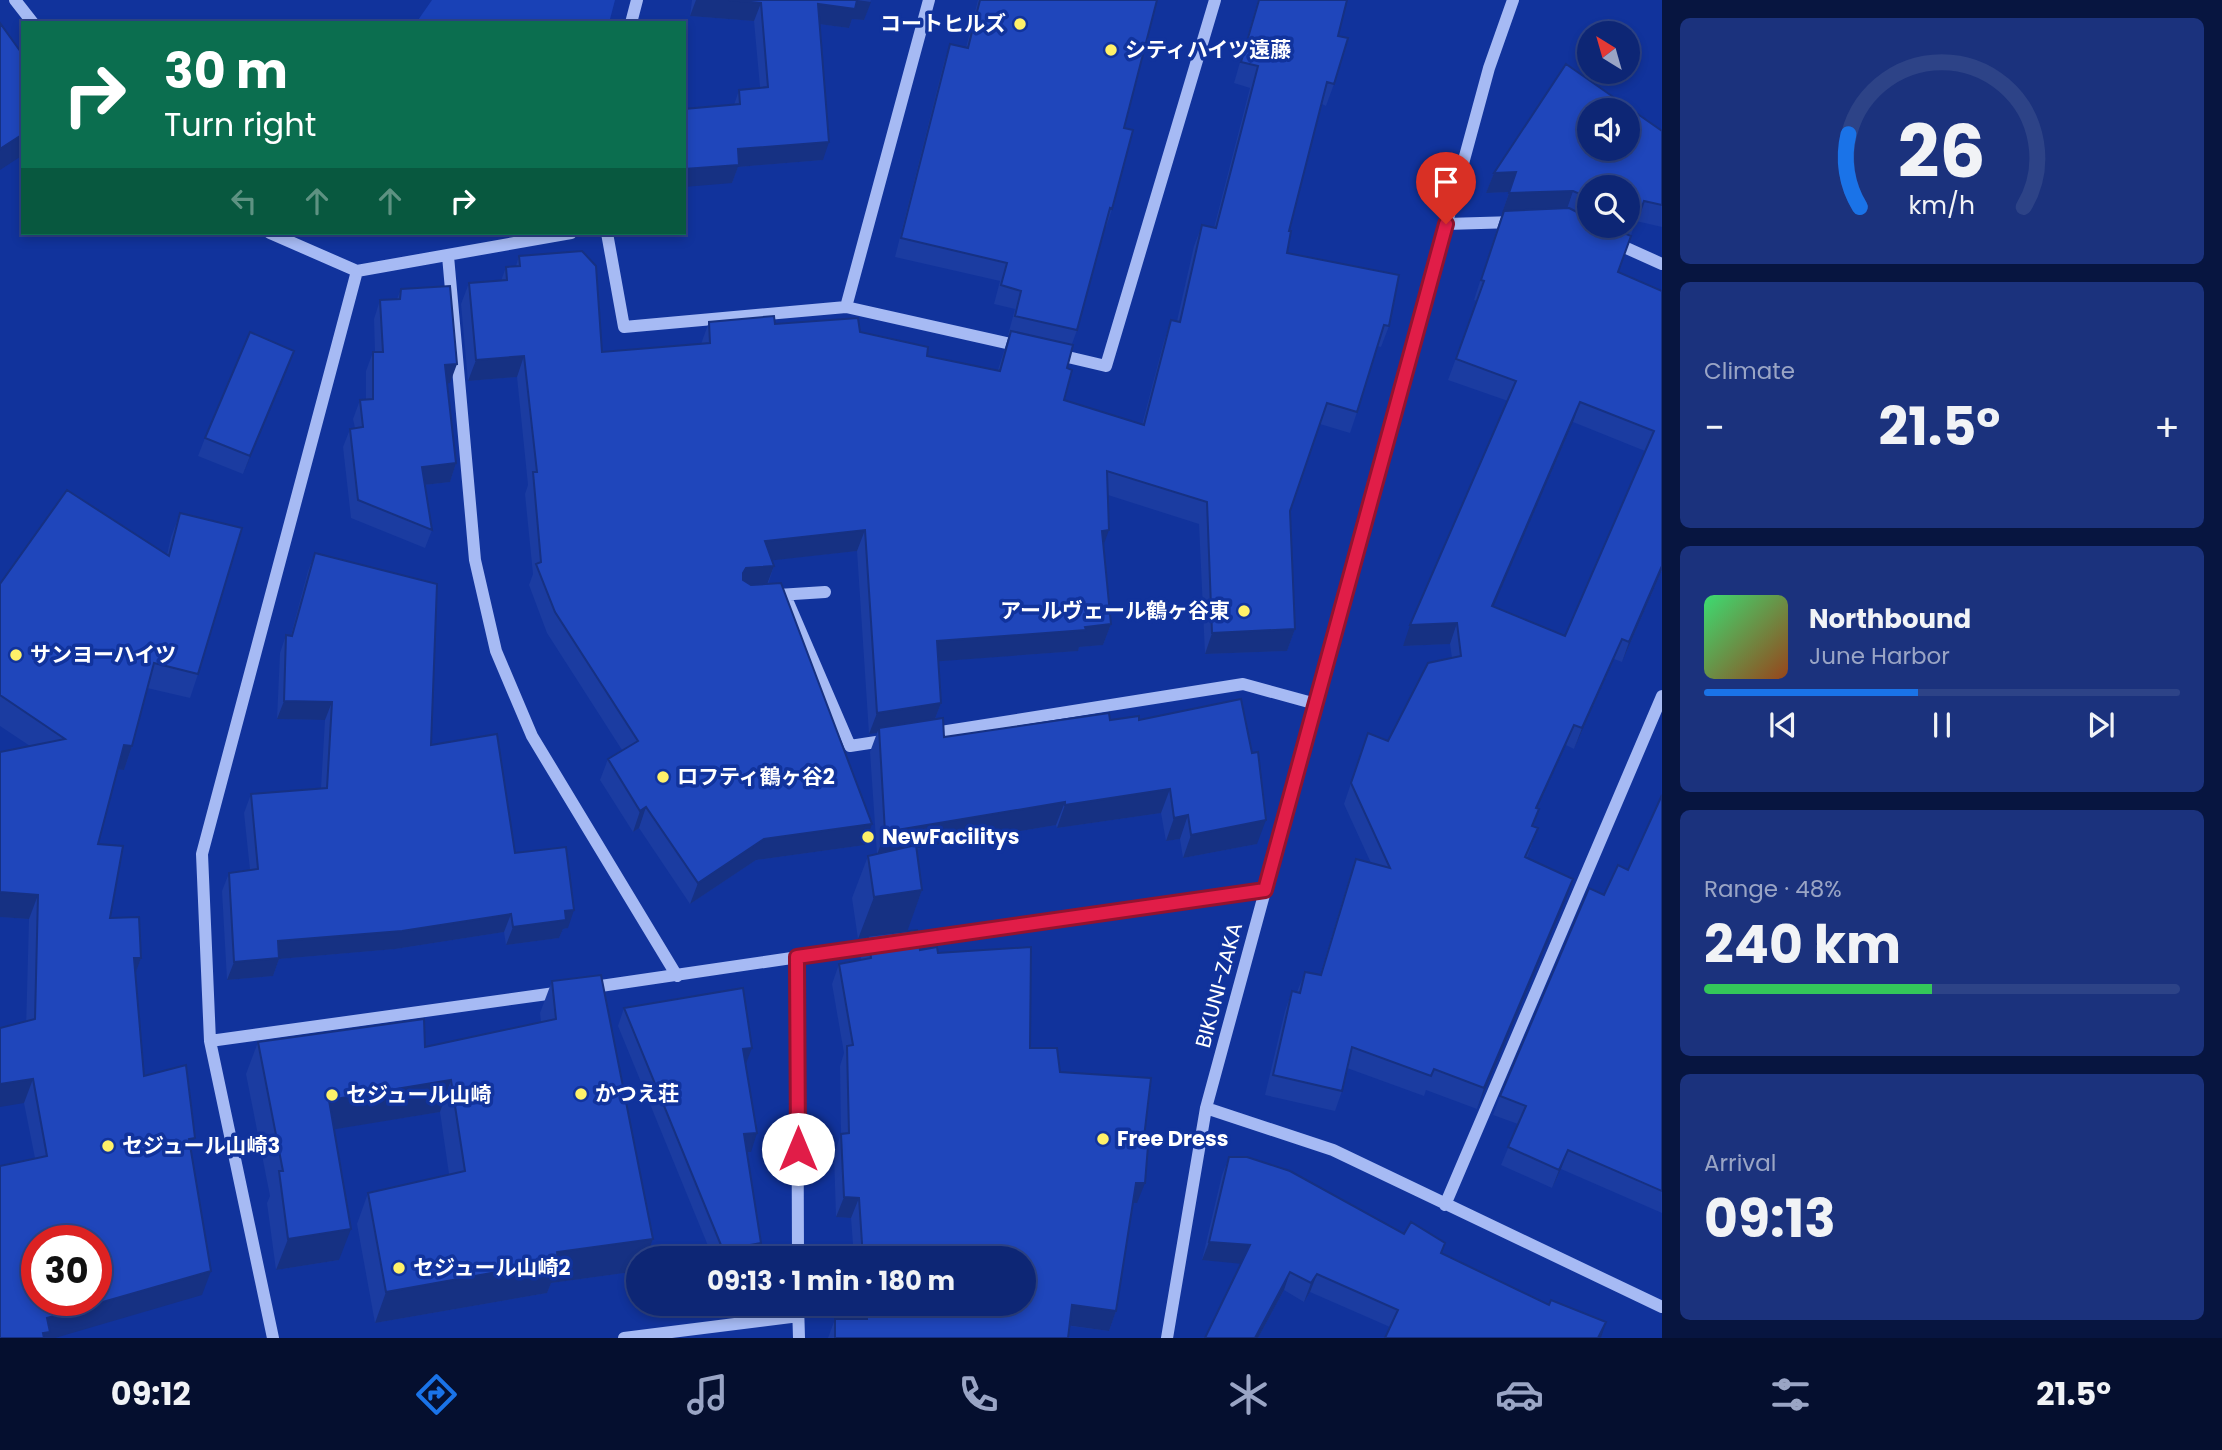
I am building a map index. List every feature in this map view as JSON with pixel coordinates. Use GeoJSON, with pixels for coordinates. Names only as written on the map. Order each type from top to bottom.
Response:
{"type":"FeatureCollection","features":[{"type":"Feature","properties":{"kind":"street"},"geometry":{"type":"LineString","coordinates":[[15,0],[31,21]]}},
{"type":"Feature","properties":{"kind":"street"},"geometry":{"type":"LineString","coordinates":[[632,21],[637,0]]}},
{"type":"Feature","properties":{"kind":"street"},"geometry":{"type":"LineString","coordinates":[[846,307],[929,0]]}},
{"type":"Feature","properties":{"kind":"street"},"geometry":{"type":"LineString","coordinates":[[607,235],[624,327],[846,307],[1106,366],[1215,0]]}},
{"type":"Feature","properties":{"kind":"street","name":"BIKUNI-ZAKA"},"geometry":{"type":"LineString","coordinates":[[1167,1338],[1206,1108],[1489,68],[1513,0]]}},
{"type":"Feature","properties":{"kind":"street"},"geometry":{"type":"LineString","coordinates":[[1446,224],[1524,222]]}},
{"type":"Feature","properties":{"kind":"street"},"geometry":{"type":"LineString","coordinates":[[275,235],[357,271],[560,235]]}},
{"type":"Feature","properties":{"kind":"street"},"geometry":{"type":"LineString","coordinates":[[1604,238],[1662,264]]}},
{"type":"Feature","properties":{"kind":"street"},"geometry":{"type":"LineString","coordinates":[[448,256],[475,560],[496,651],[532,736],[677,976]]}},
{"type":"Feature","properties":{"kind":"street"},"geometry":{"type":"LineString","coordinates":[[273,1338],[210,1041],[202,854],[357,271]]}},
{"type":"Feature","properties":{"kind":"street"},"geometry":{"type":"LineString","coordinates":[[764,596],[825,592]]}},
{"type":"Feature","properties":{"kind":"street"},"geometry":{"type":"LineString","coordinates":[[785,595],[850,746],[904,737]]}},
{"type":"Feature","properties":{"kind":"street"},"geometry":{"type":"LineString","coordinates":[[918,735],[1243,684],[1316,704]]}},
{"type":"Feature","properties":{"kind":"street"},"geometry":{"type":"LineString","coordinates":[[1445,1205],[1662,696]]}},
{"type":"Feature","properties":{"kind":"street"},"geometry":{"type":"LineString","coordinates":[[210,1041],[1265,890]]}},
{"type":"Feature","properties":{"kind":"street"},"geometry":{"type":"LineString","coordinates":[[797,957],[798,1246]]}},
{"type":"Feature","properties":{"kind":"street"},"geometry":{"type":"LineString","coordinates":[[1206,1108],[1333,1150],[1662,1307]]}},
{"type":"Feature","properties":{"kind":"street"},"geometry":{"type":"LineString","coordinates":[[624,1338],[762,1316]]}},
{"type":"Feature","properties":{"kind":"street"},"geometry":{"type":"LineString","coordinates":[[799,1316],[799,1338]]}},
{"type":"Feature","properties":{"kind":"shaded area"},"geometry":{"type":"Polygon","coordinates":[[[432,0],[615,0],[610,21],[417,21],[432,0]]]}},
{"type":"Feature","properties":{"kind":"building"},"geometry":{"type":"Polygon","coordinates":[[[729,0],[857,0],[855,9],[818,4],[829,142],[738,149],[739,165],[686,169],[686,109],[740,104],[739,90],[768,87],[761,3],[729,0]]]}},
{"type":"Feature","properties":{"kind":"building"},"geometry":{"type":"Polygon","coordinates":[[[980,0],[1157,0],[1124,128],[1133,130],[1077,330],[1015,316],[1021,291],[1001,285],[1007,263],[901,238],[950,44],[968,48],[980,0]]]}},
{"type":"Feature","properties":{"kind":"building"},"geometry":{"type":"Polygon","coordinates":[[[1259,0],[1347,0],[1338,36],[1348,38],[1334,84],[1327,82],[1289,231],[1287,253],[1399,275],[1389,326],[1384,325],[1357,412],[1327,403],[1290,511],[1295,629],[1212,633],[1207,502],[1107,471],[1109,530],[1102,531],[1111,624],[1085,627],[1086,630],[937,641],[941,703],[877,713],[865,530],[765,541],[774,566],[746,568],[743,580],[751,585],[781,583],[872,824],[764,839],[698,883],[646,807],[640,811],[608,759],[638,741],[555,612],[536,564],[541,562],[533,472],[537,472],[524,356],[476,360],[469,283],[507,280],[506,267],[520,266],[519,256],[582,251],[596,266],[602,352],[710,343],[709,322],[774,316],[775,324],[858,318],[860,332],[928,347],[927,356],[1000,371],[1011,331],[1073,345],[1067,368],[1072,370],[1064,400],[1144,425],[1171,320],[1180,322],[1202,225],[1216,228],[1258,66],[1241,62],[1259,0]]]}},
{"type":"Feature","properties":{"kind":"building"},"geometry":{"type":"Polygon","coordinates":[[[0,23],[21,52],[21,135],[0,149],[0,23]]]}},
{"type":"Feature","properties":{"kind":"building"},"geometry":{"type":"Polygon","coordinates":[[[1566,64],[1577,72],[1577,84],[1595,84],[1615,98],[1577,98],[1577,161],[1640,161],[1640,116],[1662,131],[1662,205],[1644,201],[1640,212],[1640,175],[1577,175],[1577,193],[1509,193],[1516,172],[1494,173],[1566,64]]]}},
{"type":"Feature","properties":{"kind":"building"},"geometry":{"type":"Polygon","coordinates":[[[1569,208],[1577,212],[1577,238],[1630,238],[1618,272],[1662,291],[1662,566],[1629,642],[1622,639],[1582,728],[1574,725],[1536,808],[1539,809],[1532,826],[1538,828],[1525,857],[1573,879],[1484,1088],[1434,1069],[1431,1076],[1352,1047],[1342,1091],[1273,1075],[1292,991],[1300,993],[1305,972],[1321,975],[1356,859],[1390,868],[1351,783],[1368,733],[1388,741],[1428,663],[1461,656],[1457,623],[1410,625],[1516,381],[1456,359],[1484,281],[1481,280],[1504,211],[1569,208]],[[1580,402],[1492,606],[1565,636],[1654,431],[1580,402]]]}},
{"type":"Feature","properties":{"kind":"building"},"geometry":{"type":"Polygon","coordinates":[[[450,286],[457,364],[445,365],[456,463],[422,467],[432,530],[358,500],[350,429],[363,427],[360,400],[373,399],[373,352],[383,352],[380,300],[400,299],[401,289],[450,286]]]}},
{"type":"Feature","properties":{"kind":"building"},"geometry":{"type":"Polygon","coordinates":[[[250,332],[294,351],[250,456],[205,438],[250,332]]]}},
{"type":"Feature","properties":{"kind":"building"},"geometry":{"type":"Polygon","coordinates":[[[67,490],[169,556],[180,513],[242,528],[198,674],[154,663],[132,746],[124,745],[98,844],[123,846],[110,918],[139,917],[141,958],[134,958],[144,1076],[186,1065],[195,1138],[189,1139],[211,1271],[112,1299],[112,1225],[21,1225],[21,1316],[54,1316],[47,1318],[50,1332],[43,1333],[44,1338],[0,1338],[0,1166],[47,1156],[33,1079],[0,1084],[0,1028],[35,1019],[38,895],[0,892],[0,752],[65,739],[0,695],[0,584],[67,490]]]}},
{"type":"Feature","properties":{"kind":"building"},"geometry":{"type":"Polygon","coordinates":[[[315,553],[437,584],[431,745],[497,734],[515,853],[566,847],[574,910],[565,911],[566,920],[513,927],[511,914],[402,931],[278,941],[279,958],[234,962],[229,873],[258,869],[251,794],[327,788],[332,702],[284,701],[286,635],[292,636],[315,553]]]}},
{"type":"Feature","properties":{"kind":"building"},"geometry":{"type":"Polygon","coordinates":[[[1241,699],[1252,753],[1258,752],[1266,820],[1191,835],[1188,815],[1174,818],[1170,789],[1065,805],[1065,802],[885,832],[879,728],[943,718],[944,737],[1109,713],[1110,720],[1139,716],[1139,720],[1241,699]]]}},
{"type":"Feature","properties":{"kind":"building"},"geometry":{"type":"Polygon","coordinates":[[[1662,795],[1662,1191],[1568,1150],[1559,1170],[1508,1147],[1526,1106],[1500,1096],[1589,888],[1604,895],[1618,865],[1628,870],[1662,795]]]}},
{"type":"Feature","properties":{"kind":"building"},"geometry":{"type":"Polygon","coordinates":[[[916,845],[922,890],[874,897],[868,856],[916,845]]]}},
{"type":"Feature","properties":{"kind":"building"},"geometry":{"type":"Polygon","coordinates":[[[917,930],[920,950],[937,947],[938,953],[1031,947],[1030,1048],[1057,1048],[1060,1072],[1151,1078],[1143,1146],[1148,1146],[1145,1183],[1136,1183],[1116,1311],[1072,1305],[1068,1338],[835,1338],[835,1319],[867,1319],[867,1316],[1036,1316],[1036,1246],[862,1246],[859,1198],[844,1197],[841,1134],[849,1133],[847,1046],[853,1045],[839,964],[871,958],[868,936],[917,930]]]}},
{"type":"Feature","properties":{"kind":"building"},"geometry":{"type":"Polygon","coordinates":[[[601,975],[653,1239],[557,1252],[558,1261],[386,1292],[368,1193],[465,1171],[451,1080],[329,1100],[351,1229],[288,1239],[279,1171],[283,1171],[258,1042],[424,1019],[425,1047],[556,1019],[552,981],[601,975]]]}},
{"type":"Feature","properties":{"kind":"building"},"geometry":{"type":"Polygon","coordinates":[[[743,988],[752,1048],[743,1049],[757,1133],[744,1134],[761,1243],[721,1246],[624,1008],[743,988]]]}},
{"type":"Feature","properties":{"kind":"building"},"geometry":{"type":"Polygon","coordinates":[[[1229,1157],[1247,1157],[1290,1171],[1404,1234],[1411,1222],[1445,1243],[1441,1253],[1549,1305],[1551,1300],[1606,1322],[1598,1338],[1385,1338],[1398,1310],[1317,1274],[1311,1283],[1290,1272],[1255,1338],[1205,1338],[1250,1245],[1209,1242],[1229,1157]]]}},
{"type":"Feature","properties":{"kind":"place","name":"コートヒルズ"},"geometry":{"type":"Point","coordinates":[1020,24]}},
{"type":"Feature","properties":{"kind":"place","name":"シティハイツ遠藤"},"geometry":{"type":"Point","coordinates":[1111,50]}},
{"type":"Feature","properties":{"kind":"place","name":"アールヴェール鶴ヶ谷東"},"geometry":{"type":"Point","coordinates":[1244,611]}},
{"type":"Feature","properties":{"kind":"place","name":"サンヨーハイツ"},"geometry":{"type":"Point","coordinates":[16,655]}},
{"type":"Feature","properties":{"kind":"place","name":"ロフティ鶴ヶ谷2"},"geometry":{"type":"Point","coordinates":[663,777]}},
{"type":"Feature","properties":{"kind":"place","name":"NewFacilitys"},"geometry":{"type":"Point","coordinates":[868,837]}},
{"type":"Feature","properties":{"kind":"place","name":"かつえ荘"},"geometry":{"type":"Point","coordinates":[581,1094]}},
{"type":"Feature","properties":{"kind":"place","name":"セジュール山崎"},"geometry":{"type":"Point","coordinates":[332,1095]}},
{"type":"Feature","properties":{"kind":"place","name":"Free Dress"},"geometry":{"type":"Point","coordinates":[1103,1139]}},
{"type":"Feature","properties":{"kind":"place","name":"セジュール山崎3"},"geometry":{"type":"Point","coordinates":[108,1146]}},
{"type":"Feature","properties":{"kind":"place","name":"セジュール山崎2"},"geometry":{"type":"Point","coordinates":[399,1268]}},
{"type":"Feature","properties":{"kind":"route"},"geometry":{"type":"LineString","coordinates":[[798,1149],[797,957],[1265,890],[1446,224]]}}]}
